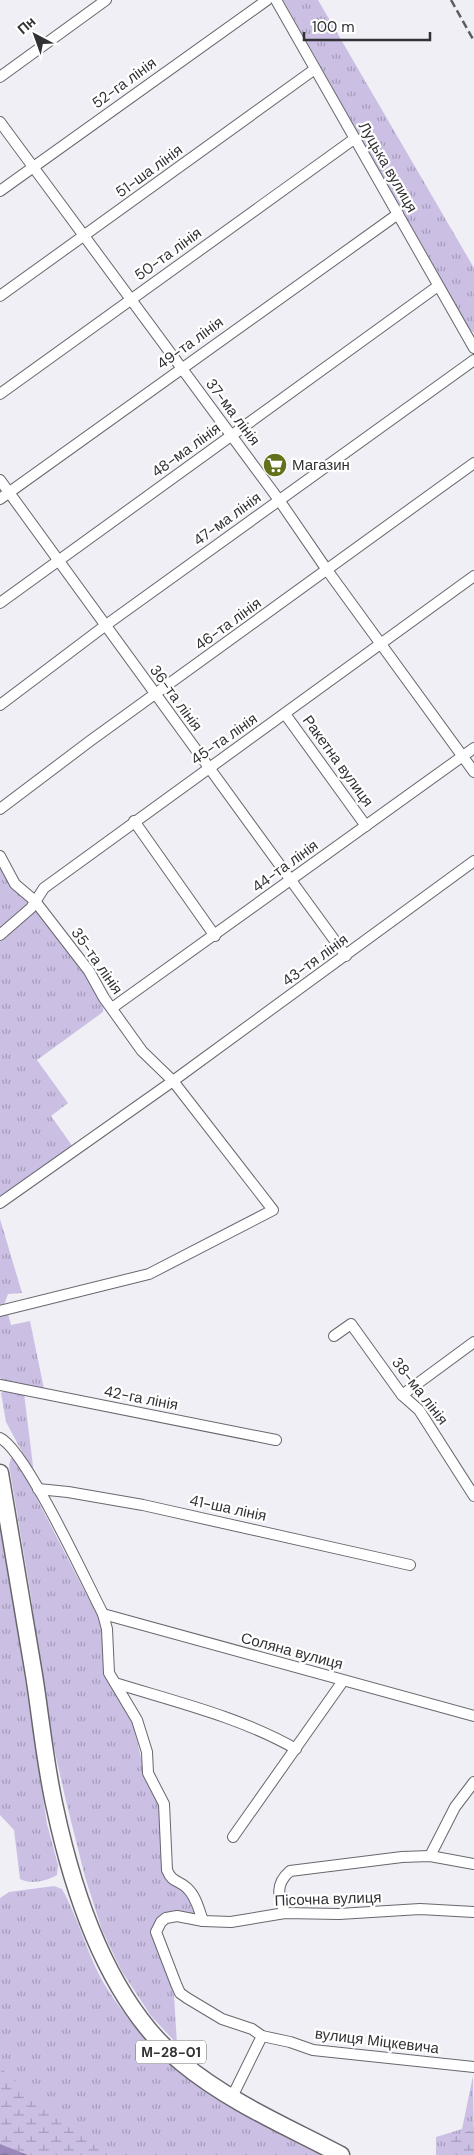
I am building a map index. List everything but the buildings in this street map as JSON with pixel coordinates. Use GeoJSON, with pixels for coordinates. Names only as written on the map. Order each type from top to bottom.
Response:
{"type":"FeatureCollection","features":[{"type":"Feature","properties":{"kind":"highway","name":"М-28-01"},"geometry":{"type":"LineString","coordinates":[[0,1473],[54,1807],[74,1880],[94,1936],[111,1973],[143,2023],[181,2063],[232,2097],[341,2155]]}},
{"type":"Feature","properties":{"kind":"street"},"geometry":{"type":"LineString","coordinates":[[0,76],[106,0]]}},
{"type":"Feature","properties":{"kind":"street","name":"52-га лінія"},"geometry":{"type":"LineString","coordinates":[[0,191],[266,0]]}},
{"type":"Feature","properties":{"kind":"street","name":"Луцька вулиця"},"geometry":{"type":"LineString","coordinates":[[276,0],[474,348]]}},
{"type":"Feature","properties":{"kind":"street","name":"51-ша лінія"},"geometry":{"type":"LineString","coordinates":[[0,296],[315,69]]}},
{"type":"Feature","properties":{"kind":"street","name":"37-ма лінія"},"geometry":{"type":"LineString","coordinates":[[0,122],[180,368],[232,435],[327,570],[474,772]]}},
{"type":"Feature","properties":{"kind":"street","name":"50-та лінія"},"geometry":{"type":"LineString","coordinates":[[0,394],[354,139]]}},
{"type":"Feature","properties":{"kind":"street","name":"49-та лінія"},"geometry":{"type":"LineString","coordinates":[[4,496],[180,368],[398,214]]}},
{"type":"Feature","properties":{"kind":"street","name":"48-ма лінія"},"geometry":{"type":"LineString","coordinates":[[0,603],[438,286]]}},
{"type":"Feature","properties":{"kind":"street","name":"47-ма лінія"},"geometry":{"type":"LineString","coordinates":[[0,705],[106,625],[474,360]]}},
{"type":"Feature","properties":{"kind":"street","name":"46-та лінія"},"geometry":{"type":"LineString","coordinates":[[0,809],[90,741],[474,463]]}},
{"type":"Feature","properties":{"kind":"street","name":"36-та лінія"},"geometry":{"type":"LineString","coordinates":[[0,480],[4,496],[106,625],[346,956]]}},
{"type":"Feature","properties":{"kind":"street","name":"45-та лінія"},"geometry":{"type":"LineString","coordinates":[[0,935],[23,917],[44,888],[474,576]]}},
{"type":"Feature","properties":{"kind":"street","name":"Ракетна вулиця"},"geometry":{"type":"LineString","coordinates":[[285,714],[366,826]]}},
{"type":"Feature","properties":{"kind":"street","name":"44-та лінія"},"geometry":{"type":"LineString","coordinates":[[112,1008],[215,936],[474,748]]}},
{"type":"Feature","properties":{"kind":"street"},"geometry":{"type":"LineString","coordinates":[[134,821],[215,936]]}},
{"type":"Feature","properties":{"kind":"street","name":"35-та лінія"},"geometry":{"type":"LineString","coordinates":[[0,856],[15,884],[35,901],[89,972],[142,1051],[173,1081]]}},
{"type":"Feature","properties":{"kind":"street","name":"43-тя лінія"},"geometry":{"type":"LineString","coordinates":[[0,1203],[173,1081],[474,861]]}},
{"type":"Feature","properties":{"kind":"street"},"geometry":{"type":"LineString","coordinates":[[0,1311],[149,1274],[273,1210],[173,1081]]}},
{"type":"Feature","properties":{"kind":"street","name":"38-ма лінія"},"geometry":{"type":"LineString","coordinates":[[334,1336],[351,1324],[402,1395],[419,1410],[474,1496]]}},
{"type":"Feature","properties":{"kind":"street"},"geometry":{"type":"LineString","coordinates":[[402,1395],[474,1342]]}},
{"type":"Feature","properties":{"kind":"street","name":"42-га лінія"},"geometry":{"type":"LineString","coordinates":[[0,1384],[276,1440]]}},
{"type":"Feature","properties":{"kind":"street"},"geometry":{"type":"LineString","coordinates":[[0,1438],[16,1451],[38,1489],[103,1614],[107,1630],[109,1672],[136,1720],[148,1752],[148,1773],[164,1804],[167,1870],[170,1877],[186,1886],[193,1894],[203,1921]]}},
{"type":"Feature","properties":{"kind":"street","name":"41-ша лінія"},"geometry":{"type":"LineString","coordinates":[[38,1489],[68,1492],[143,1505],[410,1565]]}},
{"type":"Feature","properties":{"kind":"street","name":"Соляна вулиця"},"geometry":{"type":"LineString","coordinates":[[103,1614],[474,1716]]}},
{"type":"Feature","properties":{"kind":"street"},"geometry":{"type":"LineString","coordinates":[[233,1837],[342,1681]]}},
{"type":"Feature","properties":{"kind":"street"},"geometry":{"type":"LineString","coordinates":[[115,1683],[235,1721],[269,1734],[296,1749]]}},
{"type":"Feature","properties":{"kind":"street"},"geometry":{"type":"LineString","coordinates":[[430,1856],[454,1807],[474,1782]]}},
{"type":"Feature","properties":{"kind":"street"},"geometry":{"type":"LineString","coordinates":[[284,1913],[278,1891],[283,1877],[290,1871],[402,1857],[430,1856],[474,1864]]}},
{"type":"Feature","properties":{"kind":"street","name":"Пісочна вулиця"},"geometry":{"type":"LineString","coordinates":[[158,1927],[161,1922],[172,1916],[203,1921],[231,1922],[284,1913],[339,1914],[420,1909],[474,1912]]}},
{"type":"Feature","properties":{"kind":"street","name":"вулиця Міцкевича"},"geometry":{"type":"LineString","coordinates":[[158,1927],[157,1937],[180,1993],[222,2019],[252,2029],[262,2036],[290,2042],[313,2050],[474,2067]]}},
{"type":"Feature","properties":{"kind":"street"},"geometry":{"type":"LineString","coordinates":[[232,2097],[262,2036]]}},
{"type":"Feature","properties":{"kind":"green space"},"geometry":{"type":"Polygon","coordinates":[[[283,0],[318,0],[474,268],[474,333],[469,329],[283,0]]]}},
{"type":"Feature","properties":{"kind":"green space"},"geometry":{"type":"Polygon","coordinates":[[[0,856],[104,998],[103,1012],[37,1060],[68,1103],[51,1116],[73,1147],[0,1197],[0,856]]]}},
{"type":"Feature","properties":{"kind":"green space"},"geometry":{"type":"Polygon","coordinates":[[[0,1219],[22,1293],[8,1294],[4,1305],[0,1306],[0,1219]]]}},
{"type":"Feature","properties":{"kind":"green space"},"geometry":{"type":"Polygon","coordinates":[[[8,1314],[11,1325],[30,1321],[44,1389],[7,1383],[0,1378],[0,1317],[8,1314]]]}},
{"type":"Feature","properties":{"kind":"green space"},"geometry":{"type":"Polygon","coordinates":[[[7,1390],[24,1393],[34,1474],[6,1422],[1,1393],[7,1390]]]}},
{"type":"Feature","properties":{"kind":"green space"},"geometry":{"type":"Polygon","coordinates":[[[11,1458],[17,1460],[100,1621],[107,1679],[133,1724],[145,1774],[161,1806],[163,1874],[171,1883],[190,1894],[198,1917],[176,1912],[153,1933],[174,1995],[177,2044],[151,2016],[121,1970],[102,1930],[85,1877],[50,1730],[35,1639],[32,1603],[9,1465],[11,1458]]]}},
{"type":"Feature","properties":{"kind":"green space"},"geometry":{"type":"Polygon","coordinates":[[[0,1514],[47,1824],[58,1865],[57,1875],[38,1882],[20,1879],[14,1830],[0,1815],[0,1514]]]}},
{"type":"Feature","properties":{"kind":"green space"},"geometry":{"type":"Polygon","coordinates":[[[54,1886],[62,1889],[95,1966],[108,1990],[151,2045],[203,2088],[260,2123],[322,2155],[28,2155],[0,2144],[0,1898],[9,1892],[54,1886]]]}},
{"type":"Feature","properties":{"kind":"green space"},"geometry":{"type":"Polygon","coordinates":[[[0,2068],[109,2155],[28,2155],[0,2144],[0,2068]]]}},
{"type":"Feature","properties":{"kind":"green space"},"geometry":{"type":"Polygon","coordinates":[[[473,2076],[474,2155],[436,2155],[436,2137],[462,2129],[473,2076]]]}},
{"type":"Feature","properties":{"kind":"green space"},"geometry":{"type":"Polygon","coordinates":[[[474,2126],[474,2155],[450,2155],[447,2140],[471,2130],[474,2126]]]}},
{"type":"Feature","properties":{"kind":"water"},"geometry":{"type":"Polygon","coordinates":[[[0,2144],[28,2155],[0,2155],[0,2144]]]}},
{"type":"Feature","properties":{"kind":"railway"},"geometry":{"type":"LineString","coordinates":[[451,0],[474,41]]}},
{"type":"Feature","properties":{"kind":"place","name":"Магазин"},"geometry":{"type":"Point","coordinates":[275,465]}}]}
